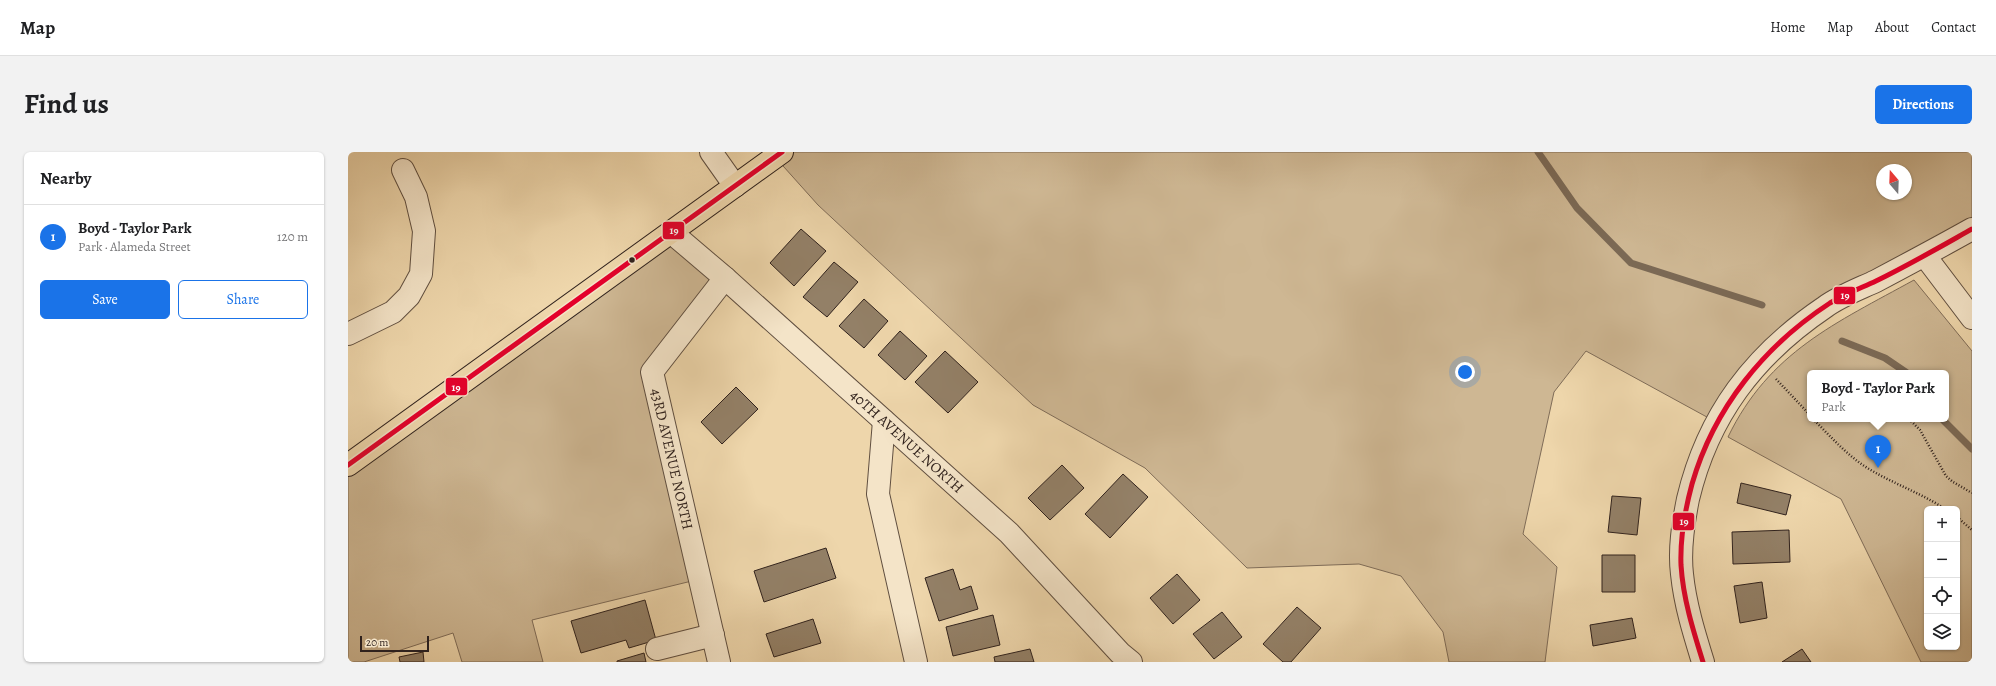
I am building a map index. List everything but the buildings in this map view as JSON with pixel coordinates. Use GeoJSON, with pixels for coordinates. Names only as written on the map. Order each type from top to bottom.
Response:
{"type":"FeatureCollection","features":[{"type":"Feature","properties":{"kind":"main road"},"geometry":{"type":"LineString","coordinates":[[348,465],[672,233],[782,152]]}},
{"type":"Feature","properties":{"kind":"street"},"geometry":{"type":"LineString","coordinates":[[711,152],[735,186]]}},
{"type":"Feature","properties":{"kind":"street"},"geometry":{"type":"LineString","coordinates":[[348,334],[393,312],[409,296],[421,274],[424,231],[416,197],[403,170]]}},
{"type":"Feature","properties":{"kind":"street"},"geometry":{"type":"LineString","coordinates":[[1703,662],[1691,622],[1682,574],[1681,543],[1686,508],[1696,471],[1713,427],[1729,399],[1760,361],[1778,344],[1826,306],[1924,256],[1972,229]]}},
{"type":"Feature","properties":{"kind":"street","name":"40TH AVENUE NORTH"},"geometry":{"type":"LineString","coordinates":[[672,233],[725,278],[1009,532],[1124,659]]}},
{"type":"Feature","properties":{"kind":"street"},"geometry":{"type":"LineString","coordinates":[[1924,256],[1965,293],[1972,318]]}},
{"type":"Feature","properties":{"kind":"street","name":"43RD AVENUE NORTH"},"geometry":{"type":"LineString","coordinates":[[719,662],[652,372],[725,278]]}},
{"type":"Feature","properties":{"kind":"street"},"geometry":{"type":"LineString","coordinates":[[884,421],[878,494],[916,662]]}},
{"type":"Feature","properties":{"kind":"street"},"geometry":{"type":"LineString","coordinates":[[657,649],[713,635]]}},
{"type":"Feature","properties":{"kind":"path"},"geometry":{"type":"LineString","coordinates":[[1760,361],[1807,412]]}},
{"type":"Feature","properties":{"kind":"path"},"geometry":{"type":"LineString","coordinates":[[1816,422],[1844,449],[1870,469],[1941,506]]}},
{"type":"Feature","properties":{"kind":"path"},"geometry":{"type":"LineString","coordinates":[[1912,422],[1920,430],[1946,476],[1972,493]]}},
{"type":"Feature","properties":{"kind":"path"},"geometry":{"type":"LineString","coordinates":[[1960,520],[1972,530]]}},
{"type":"Feature","properties":{"kind":"shaded area"},"geometry":{"type":"Polygon","coordinates":[[[782,152],[1972,152],[1972,229],[1826,306],[1716,422],[1586,351],[1554,392],[1523,534],[1557,567],[1545,662],[1449,662],[1443,632],[1401,576],[1359,564],[1247,568],[1145,468],[1033,405],[818,205],[775,157],[782,152]]]}},
{"type":"Feature","properties":{"kind":"shaded area"},"geometry":{"type":"Polygon","coordinates":[[[672,233],[725,278],[652,372],[700,579],[532,620],[543,662],[462,662],[453,633],[364,662],[348,662],[348,465],[672,233]]]}},
{"type":"Feature","properties":{"kind":"shaded area"},"geometry":{"type":"Polygon","coordinates":[[[1914,280],[1972,351],[1972,662],[1921,662],[1841,499],[1728,437],[1745,408],[1763,383],[1784,361],[1832,326],[1914,280]]]}},
{"type":"Feature","properties":{"kind":"waterway"},"geometry":{"type":"LineString","coordinates":[[1538,152],[1577,208],[1631,263],[1762,305]]}},
{"type":"Feature","properties":{"kind":"waterway"},"geometry":{"type":"LineString","coordinates":[[1842,341],[1885,358],[1903,370]]}},
{"type":"Feature","properties":{"kind":"waterway"},"geometry":{"type":"LineString","coordinates":[[1945,422],[1972,449]]}},
{"type":"Feature","properties":{"kind":"transit line","name":"19"},"geometry":{"type":"LineString","coordinates":[[348,465],[782,152]]}},
{"type":"Feature","properties":{"kind":"transit line","name":"19"},"geometry":{"type":"LineString","coordinates":[[1703,662],[1692,626],[1684,590],[1681,565],[1682,534],[1692,484],[1702,456],[1728,405],[1744,381],[1763,359],[1806,320],[1830,303],[1900,269],[1972,229]]}},
{"type":"Feature","properties":{"kind":"place","name":"Boyd - Taylor Park"},"geometry":{"type":"Point","coordinates":[1878,468]}}]}
